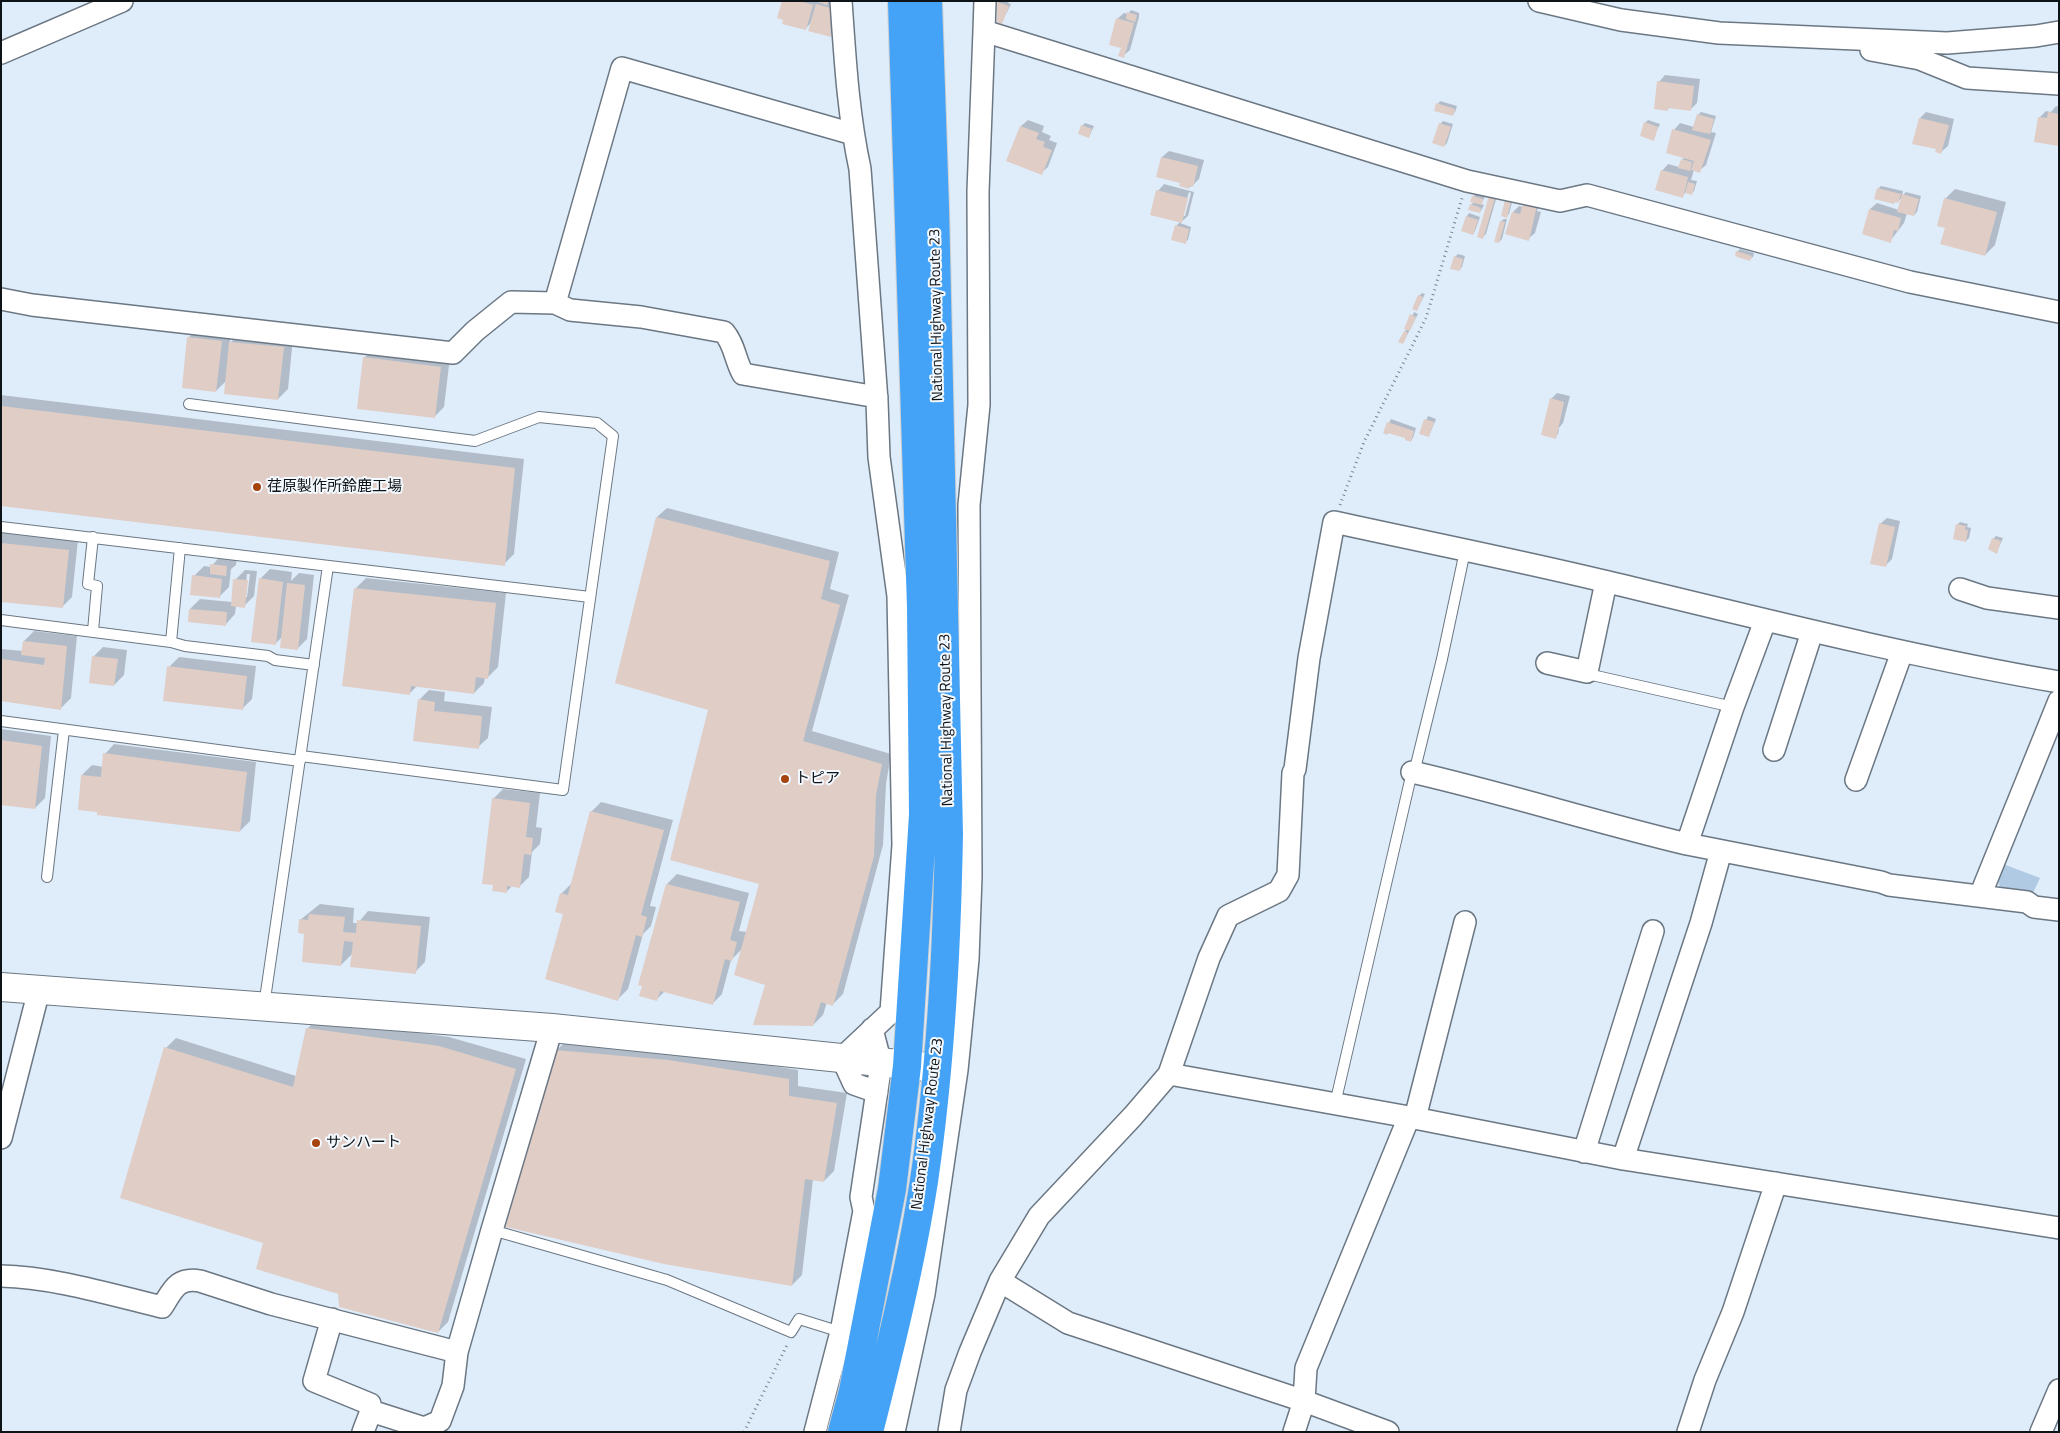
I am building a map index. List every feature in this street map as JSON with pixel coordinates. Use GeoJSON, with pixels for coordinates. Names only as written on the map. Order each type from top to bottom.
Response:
{"type":"FeatureCollection","features":[{"type":"Feature","properties":{"kind":"highway","name":"National Highway Route 23"},"geometry":{"type":"LineString","coordinates":[[842,1432],[854,1391],[923,815],[921,607],[902,1]]}},
{"type":"Feature","properties":{"kind":"highway","name":"National Highway Route 23"},"geometry":{"type":"LineString","coordinates":[[869,1432],[897,1320],[923,1181],[937,1068],[947,934],[949,834],[935,217],[928,1]]}},
{"type":"Feature","properties":{"kind":"street"},"geometry":{"type":"LineString","coordinates":[[1,53],[122,1]]}},
{"type":"Feature","properties":{"kind":"street"},"geometry":{"type":"LineString","coordinates":[[841,1],[853,134],[860,168],[877,397],[879,457],[898,596],[903,845],[890,1012],[842,1058]]}},
{"type":"Feature","properties":{"kind":"street"},"geometry":{"type":"LineString","coordinates":[[894,1432],[924,1294],[957,1070],[968,959],[971,876],[969,504],[979,405],[978,192],[985,1]]}},
{"type":"Feature","properties":{"kind":"street"},"geometry":{"type":"LineString","coordinates":[[1539,1],[1621,20],[1718,33],[1947,43],[2036,36],[2059,32]]}},
{"type":"Feature","properties":{"kind":"street"},"geometry":{"type":"LineString","coordinates":[[984,31],[1467,181],[1560,201],[1587,195],[1910,282],[2059,312]]}},
{"type":"Feature","properties":{"kind":"street"},"geometry":{"type":"LineString","coordinates":[[1854,39],[1874,52],[1920,60],[1966,78],[2059,84]]}},
{"type":"Feature","properties":{"kind":"street"},"geometry":{"type":"LineString","coordinates":[[555,303],[622,68],[853,134]]}},
{"type":"Feature","properties":{"kind":"street"},"geometry":{"type":"LineString","coordinates":[[1,299],[32,305],[453,353],[475,331],[511,302],[555,303],[570,310],[641,317],[724,332],[733,344],[737,364],[743,374],[877,397]]}},
{"type":"Feature","properties":{"kind":"street"},"geometry":{"type":"LineString","coordinates":[[949,1432],[956,1390],[1000,1280],[1039,1216],[1134,1116],[1169,1074],[1209,958],[1228,916],[1279,891],[1288,875],[1293,773],[1309,658],[1334,522],[1606,582],[1765,621],[1963,666],[2059,682]]}},
{"type":"Feature","properties":{"kind":"street"},"geometry":{"type":"LineString","coordinates":[[1546,662],[1586,672],[1606,582]]}},
{"type":"Feature","properties":{"kind":"street"},"geometry":{"type":"LineString","coordinates":[[1960,589],[1987,598],[2059,608]]}},
{"type":"Feature","properties":{"kind":"street"},"geometry":{"type":"LineString","coordinates":[[1687,844],[1733,707],[1765,621]]}},
{"type":"Feature","properties":{"kind":"street"},"geometry":{"type":"LineString","coordinates":[[1774,750],[1812,632]]}},
{"type":"Feature","properties":{"kind":"street"},"geometry":{"type":"LineString","coordinates":[[1856,780],[1902,652]]}},
{"type":"Feature","properties":{"kind":"street"},"geometry":{"type":"LineString","coordinates":[[1980,896],[2059,701]]}},
{"type":"Feature","properties":{"kind":"street"},"geometry":{"type":"LineString","coordinates":[[1413,773],[1501,795],[1606,825],[1687,844],[1889,885],[2027,902],[2034,907],[2059,910]]}},
{"type":"Feature","properties":{"kind":"street"},"geometry":{"type":"LineString","coordinates":[[1623,1159],[1695,942],[1721,851]]}},
{"type":"Feature","properties":{"kind":"street"},"geometry":{"type":"LineString","coordinates":[[1294,1432],[1304,1401],[1306,1368],[1412,1117],[1465,922]]}},
{"type":"Feature","properties":{"kind":"street"},"geometry":{"type":"LineString","coordinates":[[1584,1152],[1653,931]]}},
{"type":"Feature","properties":{"kind":"street"},"geometry":{"type":"LineString","coordinates":[[1,987],[552,1028],[937,1068]]}},
{"type":"Feature","properties":{"kind":"street"},"geometry":{"type":"LineString","coordinates":[[1,1138],[39,990]]}},
{"type":"Feature","properties":{"kind":"street"},"geometry":{"type":"LineString","coordinates":[[371,1411],[424,1428],[440,1421],[453,1386],[458,1352],[552,1028]]}},
{"type":"Feature","properties":{"kind":"street"},"geometry":{"type":"LineString","coordinates":[[872,1029],[894,1065]]}},
{"type":"Feature","properties":{"kind":"street"},"geometry":{"type":"LineString","coordinates":[[842,1058],[854,1084],[877,1092]]}},
{"type":"Feature","properties":{"kind":"street"},"geometry":{"type":"LineString","coordinates":[[815,1432],[841,1332],[855,1267],[876,1213],[861,1196],[877,1092],[894,1065]]}},
{"type":"Feature","properties":{"kind":"street"},"geometry":{"type":"LineString","coordinates":[[1169,1074],[1412,1117],[1623,1159],[2059,1228]]}},
{"type":"Feature","properties":{"kind":"street"},"geometry":{"type":"LineString","coordinates":[[1688,1432],[1705,1380],[1733,1312],[1776,1183]]}},
{"type":"Feature","properties":{"kind":"street"},"geometry":{"type":"LineString","coordinates":[[1,1276],[15,1276],[87,1288],[162,1307],[178,1284],[189,1279],[271,1304],[458,1352]]}},
{"type":"Feature","properties":{"kind":"street"},"geometry":{"type":"LineString","coordinates":[[1000,1280],[1068,1323],[1304,1401],[1388,1432]]}},
{"type":"Feature","properties":{"kind":"street"},"geometry":{"type":"LineString","coordinates":[[332,1319],[314,1381],[370,1404],[371,1411],[363,1432]]}},
{"type":"Feature","properties":{"kind":"street"},"geometry":{"type":"LineString","coordinates":[[2041,1432],[2059,1390]]}},
{"type":"Feature","properties":{"kind":"lane"},"geometry":{"type":"LineString","coordinates":[[1,722],[563,790],[612,436],[597,423],[539,417],[475,441],[189,404]]}},
{"type":"Feature","properties":{"kind":"lane"},"geometry":{"type":"LineString","coordinates":[[1,526],[590,596]]}},
{"type":"Feature","properties":{"kind":"lane"},"geometry":{"type":"LineString","coordinates":[[92,631],[97,586],[88,584],[93,537]]}},
{"type":"Feature","properties":{"kind":"lane"},"geometry":{"type":"LineString","coordinates":[[171,642],[180,548]]}},
{"type":"Feature","properties":{"kind":"lane"},"geometry":{"type":"LineString","coordinates":[[1335,1104],[1413,773],[1442,659],[1465,551]]}},
{"type":"Feature","properties":{"kind":"lane"},"geometry":{"type":"LineString","coordinates":[[264,1007],[328,566]]}},
{"type":"Feature","properties":{"kind":"lane"},"geometry":{"type":"LineString","coordinates":[[1,620],[171,642],[185,646],[268,656],[276,660],[314,665]]}},
{"type":"Feature","properties":{"kind":"lane"},"geometry":{"type":"LineString","coordinates":[[1586,672],[1592,675],[1733,707]]}},
{"type":"Feature","properties":{"kind":"lane"},"geometry":{"type":"LineString","coordinates":[[47,876],[64,730]]}},
{"type":"Feature","properties":{"kind":"lane"},"geometry":{"type":"LineString","coordinates":[[492,1230],[667,1280],[791,1332],[799,1319],[841,1332]]}},
{"type":"Feature","properties":{"kind":"path"},"geometry":{"type":"LineString","coordinates":[[1334,522],[1364,442],[1426,318],[1467,181]]}},
{"type":"Feature","properties":{"kind":"path"},"geometry":{"type":"LineString","coordinates":[[744,1432],[791,1332]]}},
{"type":"Feature","properties":{"kind":"shaded area"},"geometry":{"type":"Polygon","coordinates":[[[2003,864],[2040,878],[2033,893],[2000,888],[1998,881],[2003,864]]]}},
{"type":"Feature","properties":{"kind":"building"},"geometry":{"type":"Polygon","coordinates":[[[782,1],[799,1],[813,5],[806,30],[782,24],[783,20],[777,18],[782,1]]]}},
{"type":"Feature","properties":{"kind":"building"},"geometry":{"type":"Polygon","coordinates":[[[815,1],[828,1],[827,5],[815,1]]]}},
{"type":"Feature","properties":{"kind":"building"},"geometry":{"type":"Polygon","coordinates":[[[997,2],[1009,6],[1002,24],[997,22],[997,2]]]}},
{"type":"Feature","properties":{"kind":"building"},"geometry":{"type":"Polygon","coordinates":[[[816,4],[830,8],[831,37],[808,31],[816,4]]]}},
{"type":"Feature","properties":{"kind":"building"},"geometry":{"type":"Polygon","coordinates":[[[1127,12],[1137,15],[1135,22],[1126,19],[1127,12]]]}},
{"type":"Feature","properties":{"kind":"building"},"geometry":{"type":"Polygon","coordinates":[[[1116,18],[1134,23],[1124,58],[1118,56],[1121,48],[1109,45],[1116,18]]]}},
{"type":"Feature","properties":{"kind":"building"},"geometry":{"type":"Polygon","coordinates":[[[1657,81],[1694,86],[1691,111],[1668,108],[1668,111],[1654,109],[1657,81]]]}},
{"type":"Feature","properties":{"kind":"building"},"geometry":{"type":"Polygon","coordinates":[[[1436,103],[1455,109],[1453,116],[1434,111],[1436,103]]]}},
{"type":"Feature","properties":{"kind":"building"},"geometry":{"type":"Polygon","coordinates":[[[2048,112],[2059,114],[2059,146],[2034,142],[2038,117],[2047,118],[2048,112]]]}},
{"type":"Feature","properties":{"kind":"building"},"geometry":{"type":"Polygon","coordinates":[[[1697,114],[1714,119],[1710,134],[1692,130],[1697,114]]]}},
{"type":"Feature","properties":{"kind":"building"},"geometry":{"type":"Polygon","coordinates":[[[1919,118],[1949,125],[1941,154],[1935,152],[1936,149],[1912,144],[1919,118]]]}},
{"type":"Feature","properties":{"kind":"building"},"geometry":{"type":"Polygon","coordinates":[[[1644,122],[1658,127],[1654,141],[1640,136],[1644,122]]]}},
{"type":"Feature","properties":{"kind":"building"},"geometry":{"type":"Polygon","coordinates":[[[1439,123],[1451,127],[1444,147],[1432,143],[1439,123]]]}},
{"type":"Feature","properties":{"kind":"building"},"geometry":{"type":"Polygon","coordinates":[[[1081,125],[1092,129],[1089,138],[1078,134],[1081,125]]]}},
{"type":"Feature","properties":{"kind":"building"},"geometry":{"type":"Polygon","coordinates":[[[1020,126],[1039,133],[1036,139],[1045,142],[1043,147],[1052,150],[1042,175],[1006,161],[1020,126]]]}},
{"type":"Feature","properties":{"kind":"building"},"geometry":{"type":"Polygon","coordinates":[[[1672,129],[1711,140],[1700,173],[1691,170],[1694,161],[1666,153],[1672,129]]]}},
{"type":"Feature","properties":{"kind":"building"},"geometry":{"type":"Polygon","coordinates":[[[1161,157],[1198,166],[1193,187],[1189,186],[1189,189],[1179,186],[1180,183],[1156,177],[1161,157]]]}},
{"type":"Feature","properties":{"kind":"building"},"geometry":{"type":"Polygon","coordinates":[[[1681,159],[1692,162],[1690,171],[1678,168],[1681,159]]]}},
{"type":"Feature","properties":{"kind":"building"},"geometry":{"type":"Polygon","coordinates":[[[1661,170],[1688,177],[1683,198],[1655,190],[1661,170]]]}},
{"type":"Feature","properties":{"kind":"building"},"geometry":{"type":"Polygon","coordinates":[[[1688,182],[1695,184],[1692,195],[1685,193],[1688,182]]]}},
{"type":"Feature","properties":{"kind":"building"},"geometry":{"type":"Polygon","coordinates":[[[1877,188],[1901,194],[1898,203],[1895,202],[1894,204],[1874,199],[1877,188]]]}},
{"type":"Feature","properties":{"kind":"building"},"geometry":{"type":"Polygon","coordinates":[[[1156,190],[1188,198],[1182,223],[1150,215],[1156,190]]]}},
{"type":"Feature","properties":{"kind":"building"},"geometry":{"type":"Polygon","coordinates":[[[1902,194],[1919,199],[1914,216],[1897,212],[1902,194]]]}},
{"type":"Feature","properties":{"kind":"building"},"geometry":{"type":"Polygon","coordinates":[[[1472,196],[1483,199],[1482,205],[1470,202],[1472,196]]]}},
{"type":"Feature","properties":{"kind":"building"},"geometry":{"type":"Polygon","coordinates":[[[1489,196],[1495,198],[1483,239],[1477,237],[1489,196]]]}},
{"type":"Feature","properties":{"kind":"building"},"geometry":{"type":"Polygon","coordinates":[[[1944,198],[1997,212],[1985,256],[1940,244],[1945,228],[1937,226],[1944,198]]]}},
{"type":"Feature","properties":{"kind":"building"},"geometry":{"type":"Polygon","coordinates":[[[1505,200],[1511,202],[1507,218],[1501,216],[1505,200]]]}},
{"type":"Feature","properties":{"kind":"building"},"geometry":{"type":"Polygon","coordinates":[[[1524,201],[1537,205],[1529,241],[1505,234],[1512,212],[1520,214],[1524,201]]]}},
{"type":"Feature","properties":{"kind":"building"},"geometry":{"type":"Polygon","coordinates":[[[1470,204],[1481,208],[1480,213],[1468,210],[1470,204]]]}},
{"type":"Feature","properties":{"kind":"building"},"geometry":{"type":"Polygon","coordinates":[[[1869,209],[1901,218],[1898,231],[1894,230],[1891,243],[1862,234],[1869,209]]]}},
{"type":"Feature","properties":{"kind":"building"},"geometry":{"type":"Polygon","coordinates":[[[1466,216],[1478,220],[1473,235],[1461,231],[1466,216]]]}},
{"type":"Feature","properties":{"kind":"building"},"geometry":{"type":"Polygon","coordinates":[[[1500,221],[1505,222],[1499,243],[1494,242],[1500,221]]]}},
{"type":"Feature","properties":{"kind":"building"},"geometry":{"type":"Polygon","coordinates":[[[1175,225],[1189,229],[1186,244],[1171,240],[1175,225]]]}},
{"type":"Feature","properties":{"kind":"building"},"geometry":{"type":"Polygon","coordinates":[[[1736,251],[1752,256],[1750,261],[1737,257],[1735,255],[1736,251]]]}},
{"type":"Feature","properties":{"kind":"building"},"geometry":{"type":"Polygon","coordinates":[[[1454,256],[1463,259],[1460,271],[1450,269],[1454,256]]]}},
{"type":"Feature","properties":{"kind":"building"},"geometry":{"type":"Polygon","coordinates":[[[1418,295],[1423,297],[1417,311],[1412,309],[1418,295]]]}},
{"type":"Feature","properties":{"kind":"building"},"geometry":{"type":"Polygon","coordinates":[[[1410,314],[1416,317],[1410,331],[1404,329],[1410,314]]]}},
{"type":"Feature","properties":{"kind":"building"},"geometry":{"type":"Polygon","coordinates":[[[1404,331],[1408,333],[1403,344],[1398,342],[1404,331]]]}},
{"type":"Feature","properties":{"kind":"building"},"geometry":{"type":"Polygon","coordinates":[[[187,337],[222,341],[216,392],[182,388],[187,337]]]}},
{"type":"Feature","properties":{"kind":"building"},"geometry":{"type":"Polygon","coordinates":[[[229,342],[284,347],[278,400],[224,394],[229,342]]]}},
{"type":"Feature","properties":{"kind":"building"},"geometry":{"type":"Polygon","coordinates":[[[363,357],[441,367],[435,418],[357,409],[363,357]]]}},
{"type":"Feature","properties":{"kind":"building"},"geometry":{"type":"Polygon","coordinates":[[[1550,398],[1564,402],[1556,439],[1541,435],[1550,398]]]}},
{"type":"Feature","properties":{"kind":"building","name":"荏原製作所鈴鹿工場"},"geometry":{"type":"Polygon","coordinates":[[[1,406],[515,468],[505,566],[1,506],[1,406]]]}},
{"type":"Feature","properties":{"kind":"building"},"geometry":{"type":"Polygon","coordinates":[[[1424,419],[1434,422],[1429,437],[1419,434],[1424,419]]]}},
{"type":"Feature","properties":{"kind":"building"},"geometry":{"type":"Polygon","coordinates":[[[1387,422],[1414,431],[1411,442],[1405,440],[1405,438],[1383,433],[1387,422]]]}},
{"type":"Feature","properties":{"kind":"building","name":"トピア"},"geometry":{"type":"Polygon","coordinates":[[[656,517],[830,561],[821,599],[840,605],[803,741],[882,764],[876,795],[874,856],[833,1006],[821,1002],[813,1026],[753,1025],[765,985],[734,975],[759,884],[670,860],[708,710],[615,683],[656,517]]]}},
{"type":"Feature","properties":{"kind":"building"},"geometry":{"type":"Polygon","coordinates":[[[1879,523],[1895,527],[1886,567],[1870,564],[1879,523]]]}},
{"type":"Feature","properties":{"kind":"building"},"geometry":{"type":"Polygon","coordinates":[[[1956,524],[1966,526],[1965,530],[1968,530],[1966,542],[1953,539],[1956,524]]]}},
{"type":"Feature","properties":{"kind":"building"},"geometry":{"type":"Polygon","coordinates":[[[1992,538],[2001,541],[1997,554],[1988,549],[1992,538]]]}},
{"type":"Feature","properties":{"kind":"building"},"geometry":{"type":"Polygon","coordinates":[[[1,543],[69,550],[63,608],[1,602],[1,543]]]}},
{"type":"Feature","properties":{"kind":"building"},"geometry":{"type":"Polygon","coordinates":[[[210,564],[227,566],[226,576],[210,574],[210,564]]]}},
{"type":"Feature","properties":{"kind":"building"},"geometry":{"type":"Polygon","coordinates":[[[192,575],[222,579],[220,598],[190,595],[192,575]]]}},
{"type":"Feature","properties":{"kind":"building"},"geometry":{"type":"Polygon","coordinates":[[[259,578],[283,582],[276,645],[251,642],[259,578]]]}},
{"type":"Feature","properties":{"kind":"building"},"geometry":{"type":"Polygon","coordinates":[[[233,579],[248,580],[245,608],[231,606],[233,579]]]}},
{"type":"Feature","properties":{"kind":"building"},"geometry":{"type":"Polygon","coordinates":[[[287,583],[305,585],[298,650],[280,648],[287,583]]]}},
{"type":"Feature","properties":{"kind":"building"},"geometry":{"type":"Polygon","coordinates":[[[354,588],[496,603],[488,679],[476,677],[474,694],[411,686],[410,695],[342,686],[354,588]]]}},
{"type":"Feature","properties":{"kind":"building"},"geometry":{"type":"Polygon","coordinates":[[[189,609],[227,612],[226,626],[188,622],[189,609]]]}},
{"type":"Feature","properties":{"kind":"building"},"geometry":{"type":"Polygon","coordinates":[[[23,641],[67,646],[61,710],[1,701],[1,659],[44,665],[45,658],[21,655],[23,641]]]}},
{"type":"Feature","properties":{"kind":"building"},"geometry":{"type":"Polygon","coordinates":[[[92,656],[118,659],[114,686],[89,683],[92,656]]]}},
{"type":"Feature","properties":{"kind":"building"},"geometry":{"type":"Polygon","coordinates":[[[167,666],[247,676],[243,710],[163,701],[167,666]]]}},
{"type":"Feature","properties":{"kind":"building"},"geometry":{"type":"Polygon","coordinates":[[[418,699],[435,702],[434,711],[482,716],[479,749],[413,741],[418,699]]]}},
{"type":"Feature","properties":{"kind":"building"},"geometry":{"type":"Polygon","coordinates":[[[1,740],[42,746],[35,809],[1,805],[1,740]]]}},
{"type":"Feature","properties":{"kind":"building"},"geometry":{"type":"Polygon","coordinates":[[[103,753],[247,772],[240,832],[97,815],[97,812],[78,810],[81,775],[101,777],[103,753]]]}},
{"type":"Feature","properties":{"kind":"building"},"geometry":{"type":"Polygon","coordinates":[[[492,798],[530,803],[526,837],[533,838],[531,855],[524,854],[520,888],[507,886],[507,893],[492,891],[493,885],[482,884],[492,798]]]}},
{"type":"Feature","properties":{"kind":"building"},"geometry":{"type":"Polygon","coordinates":[[[590,811],[664,830],[641,915],[647,917],[642,937],[636,935],[618,1001],[545,979],[563,914],[555,912],[560,893],[568,895],[590,811]]]}},
{"type":"Feature","properties":{"kind":"building"},"geometry":{"type":"Polygon","coordinates":[[[666,884],[740,902],[730,940],[737,942],[732,961],[725,959],[713,1005],[660,991],[657,1001],[639,996],[642,986],[638,985],[666,884]]]}},
{"type":"Feature","properties":{"kind":"building"},"geometry":{"type":"Polygon","coordinates":[[[309,914],[345,917],[343,932],[356,933],[357,920],[421,926],[416,974],[350,967],[353,942],[344,941],[341,966],[302,962],[304,934],[298,933],[299,919],[308,920],[309,914]]]}},
{"type":"Feature","properties":{"kind":"building","name":"サンハート"},"geometry":{"type":"Polygon","coordinates":[[[306,1028],[439,1046],[516,1069],[438,1333],[339,1307],[338,1294],[256,1269],[263,1243],[120,1198],[164,1047],[293,1087],[306,1028]]]}},
{"type":"Feature","properties":{"kind":"building"},"geometry":{"type":"Polygon","coordinates":[[[555,1050],[668,1060],[789,1079],[789,1096],[837,1103],[824,1182],[805,1179],[792,1286],[664,1264],[502,1226],[555,1050]]]}},
{"type":"Feature","properties":{"kind":"place","name":"荏原製作所鈴鹿工場"},"geometry":{"type":"Point","coordinates":[257,487]}},
{"type":"Feature","properties":{"kind":"place","name":"トピア"},"geometry":{"type":"Point","coordinates":[785,779]}},
{"type":"Feature","properties":{"kind":"place","name":"サンハート"},"geometry":{"type":"Point","coordinates":[316,1143]}}]}
